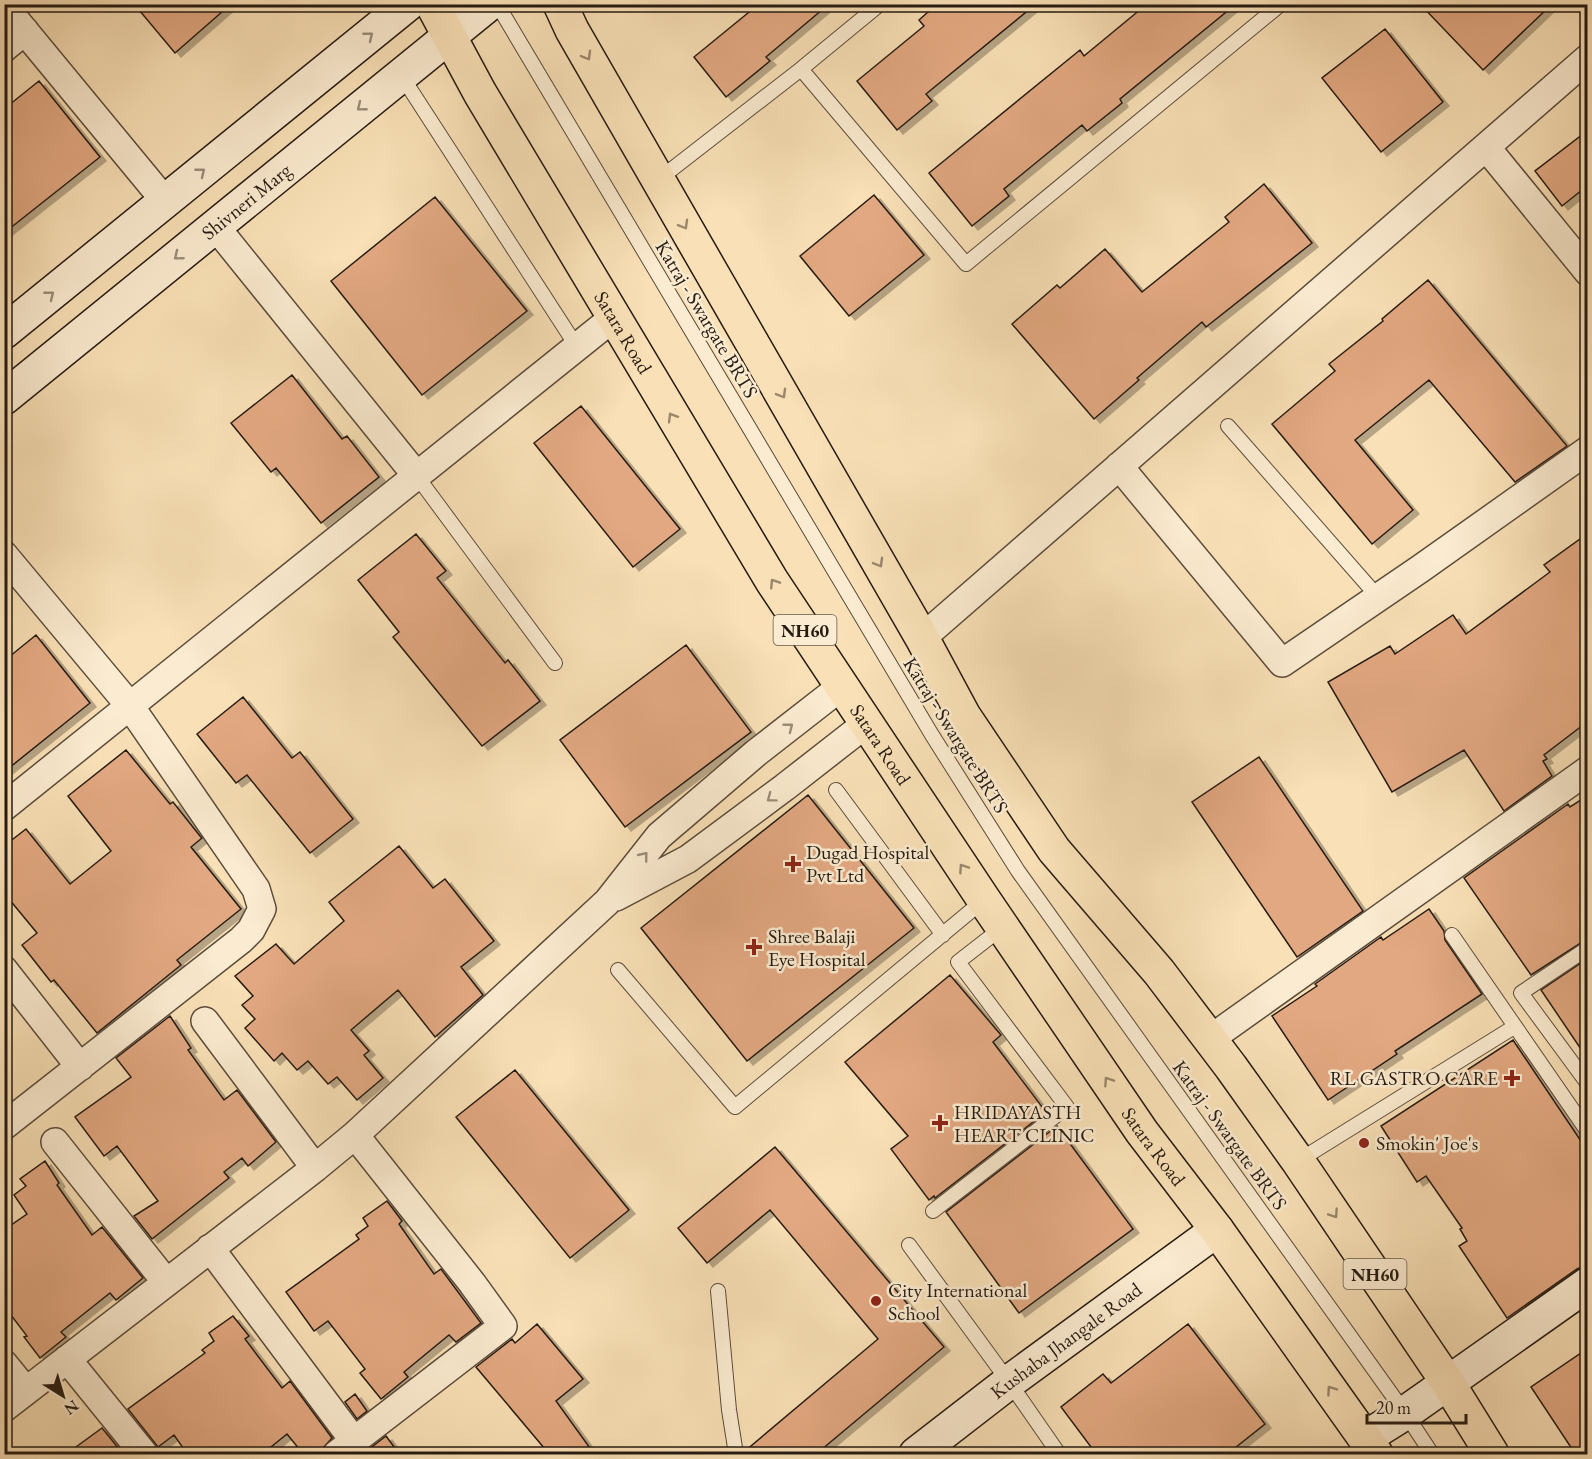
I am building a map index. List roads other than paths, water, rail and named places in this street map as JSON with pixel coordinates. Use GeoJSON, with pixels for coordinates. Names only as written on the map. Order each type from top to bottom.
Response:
{"type":"FeatureCollection","features":[{"type":"Feature","properties":{"kind":"highway","name":"Satara Road"},"geometry":{"type":"LineString","coordinates":[[432,4],[480,93],[772,581],[984,900],[1142,1132],[1217,1230],[1371,1446]]}},
{"type":"Feature","properties":{"kind":"highway","name":"NH60"},"geometry":{"type":"LineString","coordinates":[[560,4],[572,30],[922,638],[964,716],[1054,850],[1160,972],[1298,1161],[1448,1383],[1492,1455]]}},
{"type":"Feature","properties":{"kind":"main road"},"geometry":{"type":"LineString","coordinates":[[4,332],[408,4]]}},
{"type":"Feature","properties":{"kind":"main road","name":"Shivneri Marg"},"geometry":{"type":"LineString","coordinates":[[4,398],[489,4]]}},
{"type":"Feature","properties":{"kind":"main road","name":"Kushaba Jhangale Road"},"geometry":{"type":"LineString","coordinates":[[916,1455],[1010,1382],[1217,1230]]}},
{"type":"Feature","properties":{"kind":"main road"},"geometry":{"type":"LineString","coordinates":[[1371,1446],[1405,1413],[1587,1284]]}},
{"type":"Feature","properties":{"kind":"street"},"geometry":{"type":"LineString","coordinates":[[4,6],[15,40],[165,201]]}},
{"type":"Feature","properties":{"kind":"street"},"geometry":{"type":"LineString","coordinates":[[922,638],[1587,58]]}},
{"type":"Feature","properties":{"kind":"street"},"geometry":{"type":"LineString","coordinates":[[1486,147],[1587,272]]}},
{"type":"Feature","properties":{"kind":"street"},"geometry":{"type":"LineString","coordinates":[[215,226],[416,475]]}},
{"type":"Feature","properties":{"kind":"street"},"geometry":{"type":"LineString","coordinates":[[4,807],[613,318]]}},
{"type":"Feature","properties":{"kind":"street"},"geometry":{"type":"LineString","coordinates":[[1119,466],[1282,663],[1587,450]]}},
{"type":"Feature","properties":{"kind":"street"},"geometry":{"type":"LineString","coordinates":[[4,555],[130,706],[256,889],[262,909],[251,930],[241,940],[4,1126]]}},
{"type":"Feature","properties":{"kind":"street"},"geometry":{"type":"LineString","coordinates":[[4,1408],[355,1135],[607,902],[659,836],[756,753],[842,686]]}},
{"type":"Feature","properties":{"kind":"street"},"geometry":{"type":"LineString","coordinates":[[607,902],[688,859],[785,788],[867,723]]}},
{"type":"Feature","properties":{"kind":"street"},"geometry":{"type":"LineString","coordinates":[[1210,1039],[1587,770]]}},
{"type":"Feature","properties":{"kind":"street"},"geometry":{"type":"LineString","coordinates":[[4,970],[80,1067]]}},
{"type":"Feature","properties":{"kind":"street"},"geometry":{"type":"LineString","coordinates":[[205,1020],[315,1168]]}},
{"type":"Feature","properties":{"kind":"street"},"geometry":{"type":"LineString","coordinates":[[210,1248],[346,1448],[503,1326],[472,1283],[355,1135]]}},
{"type":"Feature","properties":{"kind":"street"},"geometry":{"type":"LineString","coordinates":[[55,1142],[166,1282]]}},
{"type":"Feature","properties":{"kind":"street"},"geometry":{"type":"LineString","coordinates":[[67,1359],[144,1455]]}},
{"type":"Feature","properties":{"kind":"street"},"geometry":{"type":"LineString","coordinates":[[4,1364],[26,1390]]}},
{"type":"Feature","properties":{"kind":"lane","name":"Katraj - Swargate BRTS"},"geometry":{"type":"LineString","coordinates":[[497,4],[926,725],[1018,872],[1405,1413],[1431,1455]]}},
{"type":"Feature","properties":{"kind":"lane"},"geometry":{"type":"LineString","coordinates":[[658,180],[801,69],[880,4]]}},
{"type":"Feature","properties":{"kind":"lane"},"geometry":{"type":"LineString","coordinates":[[801,69],[966,264],[1281,4]]}},
{"type":"Feature","properties":{"kind":"lane"},"geometry":{"type":"LineString","coordinates":[[400,75],[577,347]]}},
{"type":"Feature","properties":{"kind":"lane"},"geometry":{"type":"LineString","coordinates":[[1228,426],[1378,597]]}},
{"type":"Feature","properties":{"kind":"lane"},"geometry":{"type":"LineString","coordinates":[[416,475],[555,663]]}},
{"type":"Feature","properties":{"kind":"lane"},"geometry":{"type":"LineString","coordinates":[[836,790],[943,935]]}},
{"type":"Feature","properties":{"kind":"lane"},"geometry":{"type":"LineString","coordinates":[[618,970],[735,1107],[984,900]]}},
{"type":"Feature","properties":{"kind":"lane"},"geometry":{"type":"LineString","coordinates":[[933,1210],[1067,1107],[958,962],[1003,927]]}},
{"type":"Feature","properties":{"kind":"lane"},"geometry":{"type":"LineString","coordinates":[[1452,935],[1587,1132]]}},
{"type":"Feature","properties":{"kind":"lane"},"geometry":{"type":"LineString","coordinates":[[1587,948],[1521,993],[1587,1084]]}},
{"type":"Feature","properties":{"kind":"lane"},"geometry":{"type":"LineString","coordinates":[[1298,1161],[1514,1027]]}},
{"type":"Feature","properties":{"kind":"lane"},"geometry":{"type":"LineString","coordinates":[[909,1245],[1010,1382],[1059,1455]]}},
{"type":"Feature","properties":{"kind":"lane"},"geometry":{"type":"LineString","coordinates":[[718,1291],[729,1410],[736,1455]]}},
{"type":"Feature","properties":{"kind":"place","name":"Dugad Hospital Pvt Ltd"},"geometry":{"type":"Point","coordinates":[793,864]}},
{"type":"Feature","properties":{"kind":"place","name":"Shree Balaji Eye Hospital"},"geometry":{"type":"Point","coordinates":[754,947]}},
{"type":"Feature","properties":{"kind":"place","name":"RL GASTRO CARE"},"geometry":{"type":"Point","coordinates":[1512,1078]}},
{"type":"Feature","properties":{"kind":"place","name":"HRIDAYASTH HEART CLINIC"},"geometry":{"type":"Point","coordinates":[940,1123]}},
{"type":"Feature","properties":{"kind":"place","name":"Smokin' Joe's"},"geometry":{"type":"Point","coordinates":[1364,1143]}},
{"type":"Feature","properties":{"kind":"place","name":"City International School"},"geometry":{"type":"Point","coordinates":[876,1301]}}]}
